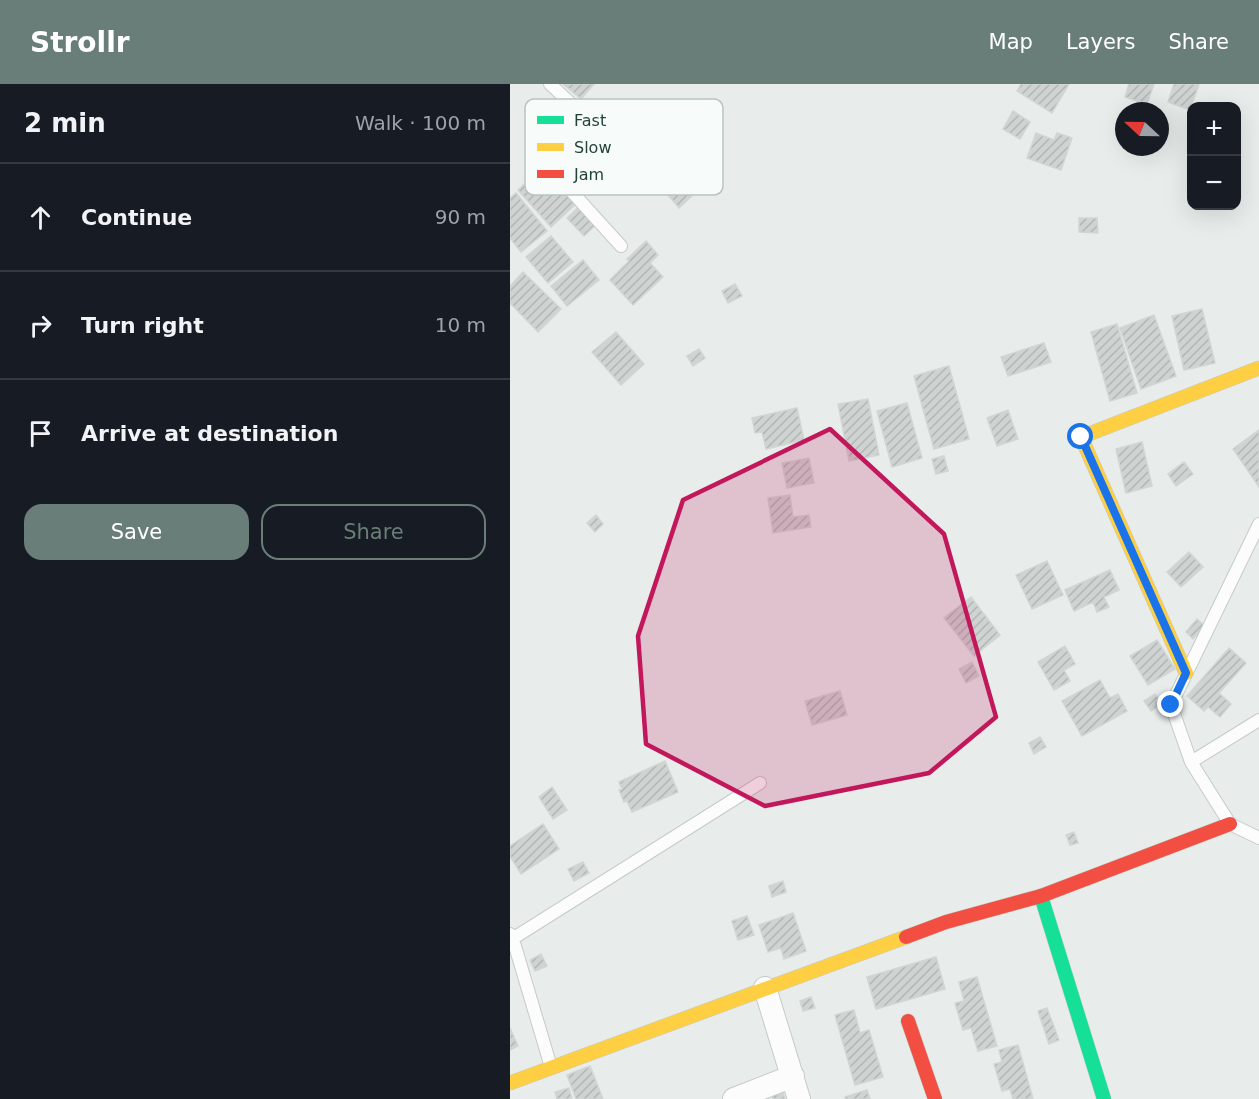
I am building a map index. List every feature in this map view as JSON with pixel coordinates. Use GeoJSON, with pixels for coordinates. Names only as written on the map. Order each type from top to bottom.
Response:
{"type":"FeatureCollection","features":[{"type":"Feature","properties":{"kind":"street"},"geometry":{"type":"LineString","coordinates":[[1186,673],[1081,437],[1259,368]]}},
{"type":"Feature","properties":{"kind":"street"},"geometry":{"type":"LineString","coordinates":[[510,1083],[946,922],[1041,896],[1230,824]]}},
{"type":"Feature","properties":{"kind":"street"},"geometry":{"type":"LineString","coordinates":[[1041,896],[1104,1099]]}},
{"type":"Feature","properties":{"kind":"street"},"geometry":{"type":"LineString","coordinates":[[765,988],[799,1099]]}},
{"type":"Feature","properties":{"kind":"street"},"geometry":{"type":"LineString","coordinates":[[908,1021],[935,1099]]}},
{"type":"Feature","properties":{"kind":"street"},"geometry":{"type":"LineString","coordinates":[[734,1099],[793,1076]]}},
{"type":"Feature","properties":{"kind":"lane"},"geometry":{"type":"LineString","coordinates":[[550,84],[566,99]]}},
{"type":"Feature","properties":{"kind":"lane"},"geometry":{"type":"LineString","coordinates":[[575,195],[621,246]]}},
{"type":"Feature","properties":{"kind":"lane"},"geometry":{"type":"LineString","coordinates":[[1259,524],[1171,705],[1191,762],[1230,824],[1259,838]]}},
{"type":"Feature","properties":{"kind":"lane"},"geometry":{"type":"LineString","coordinates":[[1191,762],[1259,720]]}},
{"type":"Feature","properties":{"kind":"lane"},"geometry":{"type":"LineString","coordinates":[[551,1069],[511,937],[760,783]]}},
{"type":"Feature","properties":{"kind":"highlighted area"},"geometry":{"type":"Polygon","coordinates":[[[830,429],[944,534],[996,717],[929,773],[765,806],[646,744],[638,636],[683,500],[830,429]]]}},
{"type":"Feature","properties":{"kind":"building"},"geometry":{"type":"Polygon","coordinates":[[[563,84],[594,84],[581,99],[563,84]]]}},
{"type":"Feature","properties":{"kind":"building"},"geometry":{"type":"Polygon","coordinates":[[[1021,84],[1069,84],[1052,113],[1017,91],[1021,84]]]}},
{"type":"Feature","properties":{"kind":"building"},"geometry":{"type":"Polygon","coordinates":[[[1129,84],[1154,84],[1148,102],[1125,97],[1129,84]]]}},
{"type":"Feature","properties":{"kind":"building"},"geometry":{"type":"Polygon","coordinates":[[[1174,84],[1199,84],[1193,102],[1187,102],[1187,109],[1168,102],[1174,84]]]}},
{"type":"Feature","properties":{"kind":"building"},"geometry":{"type":"Polygon","coordinates":[[[1013,111],[1030,122],[1020,139],[1003,129],[1013,111]]]}},
{"type":"Feature","properties":{"kind":"building"},"geometry":{"type":"Polygon","coordinates":[[[1036,133],[1054,140],[1057,133],[1072,138],[1061,170],[1027,158],[1036,133]]]}},
{"type":"Feature","properties":{"kind":"building"},"geometry":{"type":"Polygon","coordinates":[[[525,184],[525,195],[572,195],[578,202],[551,227],[518,190],[525,184]]]}},
{"type":"Feature","properties":{"kind":"building"},"geometry":{"type":"Polygon","coordinates":[[[516,193],[547,231],[521,252],[510,238],[510,198],[516,193]]]}},
{"type":"Feature","properties":{"kind":"building"},"geometry":{"type":"Polygon","coordinates":[[[668,195],[693,195],[679,208],[668,195]]]}},
{"type":"Feature","properties":{"kind":"building"},"geometry":{"type":"Polygon","coordinates":[[[585,201],[602,219],[584,236],[567,218],[585,201]]]}},
{"type":"Feature","properties":{"kind":"building"},"geometry":{"type":"Polygon","coordinates":[[[1079,218],[1097,218],[1098,233],[1079,232],[1079,218]]]}},
{"type":"Feature","properties":{"kind":"building"},"geometry":{"type":"Polygon","coordinates":[[[551,236],[573,262],[548,283],[526,257],[551,236]]]}},
{"type":"Feature","properties":{"kind":"building"},"geometry":{"type":"Polygon","coordinates":[[[646,241],[658,255],[650,263],[663,277],[633,305],[610,280],[646,241]]]}},
{"type":"Feature","properties":{"kind":"building"},"geometry":{"type":"Polygon","coordinates":[[[583,260],[599,280],[567,306],[551,286],[583,260]]]}},
{"type":"Feature","properties":{"kind":"building"},"geometry":{"type":"Polygon","coordinates":[[[523,272],[561,309],[538,332],[510,303],[510,286],[523,272]]]}},
{"type":"Feature","properties":{"kind":"building"},"geometry":{"type":"Polygon","coordinates":[[[735,284],[742,296],[728,303],[722,291],[735,284]]]}},
{"type":"Feature","properties":{"kind":"building"},"geometry":{"type":"Polygon","coordinates":[[[1202,309],[1215,363],[1184,370],[1172,316],[1202,309]]]}},
{"type":"Feature","properties":{"kind":"building"},"geometry":{"type":"Polygon","coordinates":[[[1154,315],[1176,376],[1141,389],[1120,328],[1154,315]]]}},
{"type":"Feature","properties":{"kind":"building"},"geometry":{"type":"Polygon","coordinates":[[[1117,324],[1137,393],[1110,401],[1091,332],[1117,324]]]}},
{"type":"Feature","properties":{"kind":"building"},"geometry":{"type":"Polygon","coordinates":[[[616,332],[644,364],[621,385],[592,352],[616,332]]]}},
{"type":"Feature","properties":{"kind":"building"},"geometry":{"type":"Polygon","coordinates":[[[1044,343],[1051,362],[1008,376],[1001,357],[1044,343]]]}},
{"type":"Feature","properties":{"kind":"building"},"geometry":{"type":"Polygon","coordinates":[[[699,349],[705,358],[693,366],[687,356],[699,349]]]}},
{"type":"Feature","properties":{"kind":"building"},"geometry":{"type":"Polygon","coordinates":[[[949,366],[969,439],[934,449],[914,376],[949,366]]]}},
{"type":"Feature","properties":{"kind":"building"},"geometry":{"type":"Polygon","coordinates":[[[868,399],[879,455],[849,461],[838,404],[868,399]]]}},
{"type":"Feature","properties":{"kind":"building"},"geometry":{"type":"Polygon","coordinates":[[[907,403],[922,458],[892,467],[877,411],[907,403]]]}},
{"type":"Feature","properties":{"kind":"building"},"geometry":{"type":"Polygon","coordinates":[[[797,408],[804,440],[766,449],[762,432],[755,433],[752,418],[797,408]]]}},
{"type":"Feature","properties":{"kind":"building"},"geometry":{"type":"Polygon","coordinates":[[[1008,410],[1018,439],[997,446],[987,418],[1008,410]]]}},
{"type":"Feature","properties":{"kind":"building"},"geometry":{"type":"Polygon","coordinates":[[[1259,430],[1259,487],[1233,449],[1259,430]]]}},
{"type":"Feature","properties":{"kind":"building"},"geometry":{"type":"Polygon","coordinates":[[[1142,442],[1152,486],[1126,493],[1116,449],[1142,442]]]}},
{"type":"Feature","properties":{"kind":"building"},"geometry":{"type":"Polygon","coordinates":[[[944,456],[948,471],[936,474],[932,459],[944,456]]]}},
{"type":"Feature","properties":{"kind":"building"},"geometry":{"type":"Polygon","coordinates":[[[809,458],[814,483],[787,488],[782,463],[809,458]]]}},
{"type":"Feature","properties":{"kind":"building"},"geometry":{"type":"Polygon","coordinates":[[[1184,462],[1193,474],[1176,486],[1168,474],[1184,462]]]}},
{"type":"Feature","properties":{"kind":"building"},"geometry":{"type":"Polygon","coordinates":[[[790,495],[793,517],[809,515],[811,527],[773,533],[768,498],[790,495]]]}},
{"type":"Feature","properties":{"kind":"building"},"geometry":{"type":"Polygon","coordinates":[[[596,515],[603,524],[595,532],[587,523],[596,515]]]}},
{"type":"Feature","properties":{"kind":"building"},"geometry":{"type":"Polygon","coordinates":[[[1189,552],[1203,567],[1181,587],[1167,572],[1189,552]]]}},
{"type":"Feature","properties":{"kind":"building"},"geometry":{"type":"Polygon","coordinates":[[[1047,561],[1063,595],[1032,609],[1016,575],[1047,561]]]}},
{"type":"Feature","properties":{"kind":"building"},"geometry":{"type":"Polygon","coordinates":[[[1110,570],[1119,590],[1104,597],[1109,607],[1097,612],[1093,602],[1074,611],[1065,590],[1110,570]]]}},
{"type":"Feature","properties":{"kind":"building"},"geometry":{"type":"Polygon","coordinates":[[[971,597],[1000,635],[974,656],[944,618],[971,597]]]}},
{"type":"Feature","properties":{"kind":"building"},"geometry":{"type":"Polygon","coordinates":[[[1197,619],[1205,626],[1193,639],[1186,632],[1197,619]]]}},
{"type":"Feature","properties":{"kind":"building"},"geometry":{"type":"Polygon","coordinates":[[[1157,640],[1175,669],[1148,685],[1130,656],[1157,640]]]}},
{"type":"Feature","properties":{"kind":"building"},"geometry":{"type":"Polygon","coordinates":[[[1065,646],[1075,664],[1064,670],[1070,681],[1054,690],[1038,662],[1065,646]]]}},
{"type":"Feature","properties":{"kind":"building"},"geometry":{"type":"Polygon","coordinates":[[[1229,648],[1246,663],[1219,693],[1231,704],[1220,717],[1208,707],[1204,711],[1187,696],[1229,648]]]}},
{"type":"Feature","properties":{"kind":"building"},"geometry":{"type":"Polygon","coordinates":[[[972,662],[979,676],[966,683],[959,669],[972,662]]]}},
{"type":"Feature","properties":{"kind":"building"},"geometry":{"type":"Polygon","coordinates":[[[1100,680],[1110,698],[1118,694],[1127,711],[1082,736],[1062,701],[1100,680]]]}},
{"type":"Feature","properties":{"kind":"building"},"geometry":{"type":"Polygon","coordinates":[[[840,691],[847,715],[812,725],[805,701],[840,691]]]}},
{"type":"Feature","properties":{"kind":"building"},"geometry":{"type":"Polygon","coordinates":[[[1155,694],[1162,703],[1151,711],[1144,701],[1155,694]]]}},
{"type":"Feature","properties":{"kind":"building"},"geometry":{"type":"Polygon","coordinates":[[[1040,737],[1046,747],[1034,754],[1029,743],[1040,737]]]}},
{"type":"Feature","properties":{"kind":"building"},"geometry":{"type":"Polygon","coordinates":[[[665,761],[678,792],[632,812],[627,801],[624,802],[619,790],[622,789],[619,782],[665,761]]]}},
{"type":"Feature","properties":{"kind":"building"},"geometry":{"type":"Polygon","coordinates":[[[552,787],[567,810],[553,819],[539,797],[552,787]]]}},
{"type":"Feature","properties":{"kind":"building"},"geometry":{"type":"Polygon","coordinates":[[[543,824],[559,849],[521,874],[510,856],[510,846],[543,824]]]}},
{"type":"Feature","properties":{"kind":"building"},"geometry":{"type":"Polygon","coordinates":[[[1074,832],[1078,843],[1070,845],[1066,835],[1074,832]]]}},
{"type":"Feature","properties":{"kind":"building"},"geometry":{"type":"Polygon","coordinates":[[[583,862],[589,873],[574,881],[568,869],[583,862]]]}},
{"type":"Feature","properties":{"kind":"building"},"geometry":{"type":"Polygon","coordinates":[[[783,881],[786,892],[772,897],[769,886],[783,881]]]}},
{"type":"Feature","properties":{"kind":"building"},"geometry":{"type":"Polygon","coordinates":[[[793,913],[806,951],[784,959],[781,948],[768,952],[759,925],[793,913]]]}},
{"type":"Feature","properties":{"kind":"building"},"geometry":{"type":"Polygon","coordinates":[[[747,916],[754,935],[738,940],[732,921],[747,916]]]}},
{"type":"Feature","properties":{"kind":"building"},"geometry":{"type":"Polygon","coordinates":[[[541,954],[547,966],[535,971],[530,960],[541,954]]]}},
{"type":"Feature","properties":{"kind":"building"},"geometry":{"type":"Polygon","coordinates":[[[936,957],[945,989],[876,1009],[867,977],[936,957]]]}},
{"type":"Feature","properties":{"kind":"building"},"geometry":{"type":"Polygon","coordinates":[[[977,977],[997,1046],[978,1051],[971,1028],[963,1030],[955,1003],[964,1001],[959,982],[977,977]]]}},
{"type":"Feature","properties":{"kind":"building"},"geometry":{"type":"Polygon","coordinates":[[[811,997],[815,1008],[803,1011],[800,1001],[811,997]]]}},
{"type":"Feature","properties":{"kind":"building"},"geometry":{"type":"Polygon","coordinates":[[[1047,1008],[1059,1040],[1049,1044],[1038,1011],[1047,1008]]]}},
{"type":"Feature","properties":{"kind":"building"},"geometry":{"type":"Polygon","coordinates":[[[854,1010],[860,1033],[869,1030],[883,1077],[855,1085],[835,1015],[854,1010]]]}},
{"type":"Feature","properties":{"kind":"building"},"geometry":{"type":"Polygon","coordinates":[[[510,1028],[518,1046],[510,1050],[510,1028]]]}},
{"type":"Feature","properties":{"kind":"building"},"geometry":{"type":"Polygon","coordinates":[[[1018,1045],[1033,1099],[1013,1099],[1010,1089],[1002,1091],[994,1064],[1002,1062],[999,1050],[1018,1045]]]}},
{"type":"Feature","properties":{"kind":"building"},"geometry":{"type":"Polygon","coordinates":[[[590,1066],[603,1099],[576,1099],[567,1075],[590,1066]]]}},
{"type":"Feature","properties":{"kind":"building"},"geometry":{"type":"Polygon","coordinates":[[[569,1088],[572,1099],[557,1099],[555,1092],[569,1088]]]}},
{"type":"Feature","properties":{"kind":"building"},"geometry":{"type":"Polygon","coordinates":[[[867,1090],[870,1099],[846,1099],[845,1097],[867,1090]]]}},
{"type":"Feature","properties":{"kind":"building"},"geometry":{"type":"Polygon","coordinates":[[[783,1093],[785,1099],[773,1099],[772,1096],[783,1093]]]}},
{"type":"Feature","properties":{"kind":"traffic: fast"},"geometry":{"type":"LineString","coordinates":[[1041,896],[1104,1099]]}},
{"type":"Feature","properties":{"kind":"traffic: slow"},"geometry":{"type":"LineString","coordinates":[[1186,673],[1081,437],[1259,368]]}},
{"type":"Feature","properties":{"kind":"traffic: slow"},"geometry":{"type":"LineString","coordinates":[[510,1083],[906,937]]}},
{"type":"Feature","properties":{"kind":"traffic: jam"},"geometry":{"type":"LineString","coordinates":[[906,937],[946,922],[1041,896],[1230,824]]}},
{"type":"Feature","properties":{"kind":"traffic: jam"},"geometry":{"type":"LineString","coordinates":[[908,1021],[935,1099]]}},
{"type":"Feature","properties":{"kind":"route"},"geometry":{"type":"LineString","coordinates":[[1081,437],[1186,673],[1171,705]]}}]}
